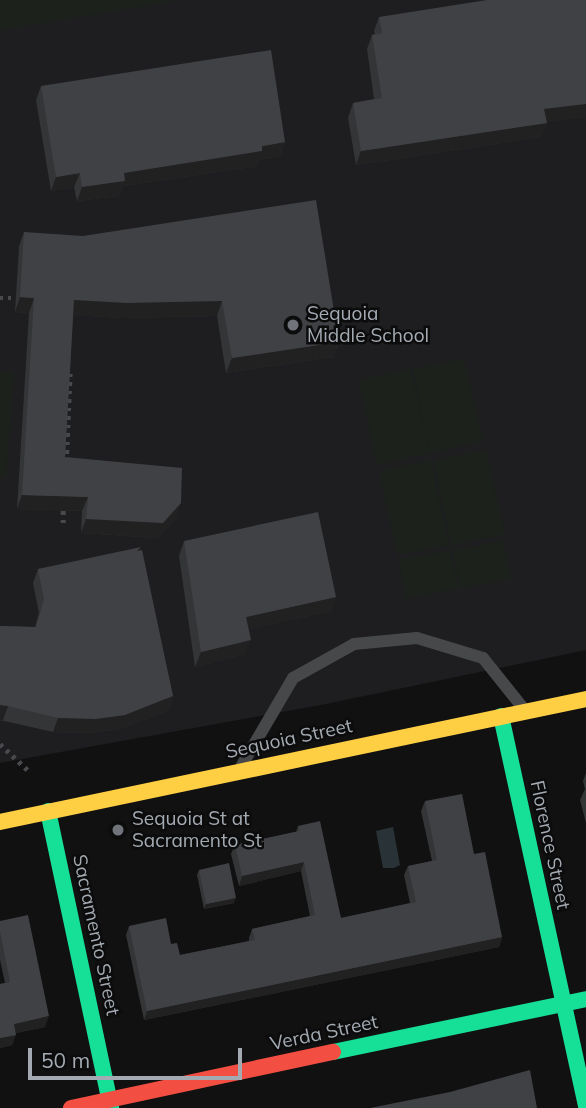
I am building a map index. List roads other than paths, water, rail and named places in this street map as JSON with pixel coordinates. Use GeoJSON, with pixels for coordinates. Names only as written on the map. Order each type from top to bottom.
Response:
{"type":"FeatureCollection","features":[{"type":"Feature","properties":{"kind":"street","name":"Sequoia Street"},"geometry":{"type":"LineString","coordinates":[[0,822],[586,699]]}},
{"type":"Feature","properties":{"kind":"street","name":"Florence Street"},"geometry":{"type":"LineString","coordinates":[[501,716],[586,1106]]}},
{"type":"Feature","properties":{"kind":"street","name":"Sacramento Street"},"geometry":{"type":"LineString","coordinates":[[48,811],[110,1104]]}},
{"type":"Feature","properties":{"kind":"street","name":"Verda Street"},"geometry":{"type":"LineString","coordinates":[[71,1108],[110,1104],[586,999]]}},
{"type":"Feature","properties":{"kind":"lane"},"geometry":{"type":"LineString","coordinates":[[239,771],[293,678],[354,644],[417,638],[483,657],[525,711]]}},
{"type":"Feature","properties":{"kind":"place","name":"Sequoia Middle School"},"geometry":{"type":"Point","coordinates":[293,325]}},
{"type":"Feature","properties":{"kind":"place","name":"Sequoia St at Sacramento St"},"geometry":{"type":"Point","coordinates":[118,830]}}]}
